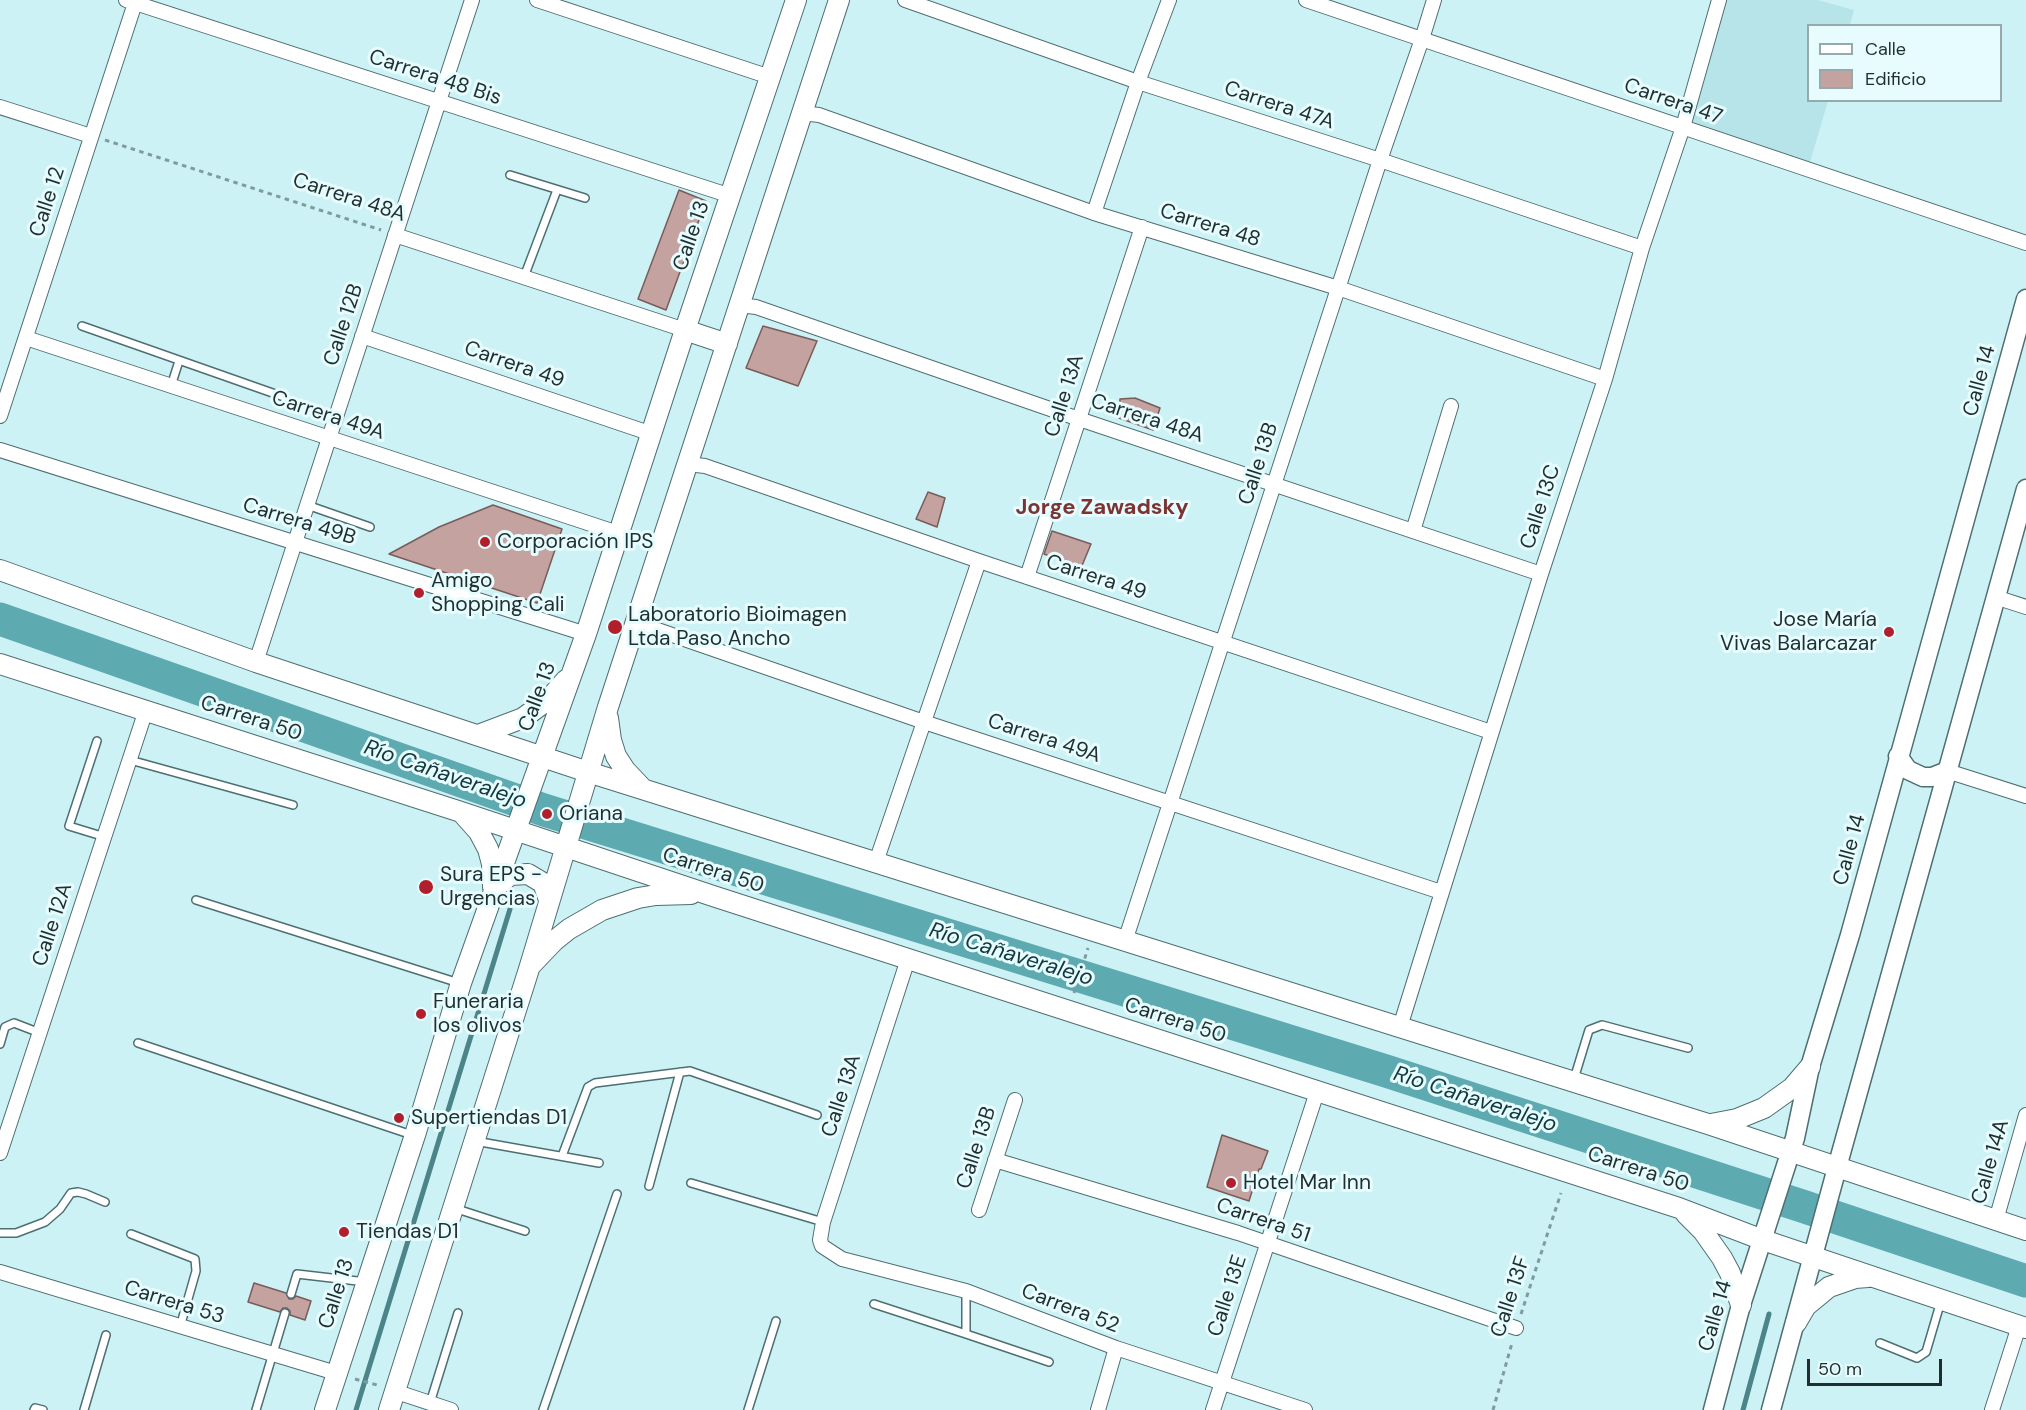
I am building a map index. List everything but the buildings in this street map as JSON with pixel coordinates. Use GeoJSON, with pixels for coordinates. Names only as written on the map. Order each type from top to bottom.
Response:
{"type":"FeatureCollection","features":[{"type":"Feature","properties":{"kind":"main road","name":"Calle 13"},"geometry":{"type":"LineString","coordinates":[[325,1410],[342,1375],[366,1282],[415,1136],[461,983],[586,634],[796,0]]}},
{"type":"Feature","properties":{"kind":"main road"},"geometry":{"type":"LineString","coordinates":[[386,1396],[452,1207],[529,969],[608,707],[839,0]]}},
{"type":"Feature","properties":{"kind":"main road"},"geometry":{"type":"LineString","coordinates":[[685,330],[727,344]]}},
{"type":"Feature","properties":{"kind":"main road"},"geometry":{"type":"LineString","coordinates":[[0,570],[256,662],[478,735],[540,763],[586,780],[643,789],[1708,1124],[1835,1172],[2026,1230]]}},
{"type":"Feature","properties":{"kind":"main road","name":"Carrera 50"},"geometry":{"type":"LineString","coordinates":[[0,664],[458,811],[518,825],[567,841],[713,896],[1814,1250],[1872,1277],[2023,1327]]}},
{"type":"Feature","properties":{"kind":"main road"},"geometry":{"type":"LineString","coordinates":[[478,735],[511,724],[531,713],[549,699],[572,673]]}},
{"type":"Feature","properties":{"kind":"main road"},"geometry":{"type":"LineString","coordinates":[[608,707],[609,732],[613,748],[625,770],[643,789]]}},
{"type":"Feature","properties":{"kind":"main road"},"geometry":{"type":"LineString","coordinates":[[458,811],[479,832],[488,849],[494,893]]}},
{"type":"Feature","properties":{"kind":"main road"},"geometry":{"type":"LineString","coordinates":[[494,893],[510,875],[528,874],[543,883],[549,900]]}},
{"type":"Feature","properties":{"kind":"main road"},"geometry":{"type":"LineString","coordinates":[[529,969],[569,929],[611,907],[656,895],[713,896]]}},
{"type":"Feature","properties":{"kind":"main road"},"geometry":{"type":"LineString","coordinates":[[1708,1124],[1737,1119],[1764,1108],[1792,1088],[1810,1067]]}},
{"type":"Feature","properties":{"kind":"main road"},"geometry":{"type":"LineString","coordinates":[[1679,1208],[1703,1232],[1722,1258],[1741,1305]]}},
{"type":"Feature","properties":{"kind":"main road"},"geometry":{"type":"LineString","coordinates":[[1796,1323],[1806,1306],[1829,1287],[1855,1278],[1872,1277]]}},
{"type":"Feature","properties":{"kind":"street","name":"Calle 12B"},"geometry":{"type":"LineString","coordinates":[[256,662],[472,0]]}},
{"type":"Feature","properties":{"kind":"street"},"geometry":{"type":"LineString","coordinates":[[537,0],[770,77]]}},
{"type":"Feature","properties":{"kind":"street","name":"Carrera 47A"},"geometry":{"type":"LineString","coordinates":[[905,0],[1138,82],[1642,248]]}},
{"type":"Feature","properties":{"kind":"street"},"geometry":{"type":"LineString","coordinates":[[1094,213],[1138,82],[1169,0]]}},
{"type":"Feature","properties":{"kind":"street","name":"Carrera 47"},"geometry":{"type":"LineString","coordinates":[[1306,0],[2026,243]]}},
{"type":"Feature","properties":{"kind":"street","name":"Calle 13B"},"geometry":{"type":"LineString","coordinates":[[1125,941],[1434,0]]}},
{"type":"Feature","properties":{"kind":"street","name":"Calle 13C"},"geometry":{"type":"LineString","coordinates":[[1400,1027],[1491,732],[1605,379],[1642,248],[1683,127],[1719,0]]}},
{"type":"Feature","properties":{"kind":"street","name":"Carrera 48 Bis"},"geometry":{"type":"LineString","coordinates":[[132,1],[731,196]]}},
{"type":"Feature","properties":{"kind":"street","name":"Calle 12"},"geometry":{"type":"LineString","coordinates":[[0,416],[5,385],[26,338],[132,1]]}},
{"type":"Feature","properties":{"kind":"street"},"geometry":{"type":"LineString","coordinates":[[0,107],[91,136]]}},
{"type":"Feature","properties":{"kind":"street","name":"Carrera 48"},"geometry":{"type":"LineString","coordinates":[[802,113],[819,115],[1094,213],[1338,288],[1605,379]]}},
{"type":"Feature","properties":{"kind":"street","name":"Calle 13A"},"geometry":{"type":"LineString","coordinates":[[1028,578],[1142,227]]}},
{"type":"Feature","properties":{"kind":"street","name":"Carrera 48A"},"geometry":{"type":"LineString","coordinates":[[395,235],[685,330]]}},
{"type":"Feature","properties":{"kind":"street","name":"Calle 14"},"geometry":{"type":"LineString","coordinates":[[1713,1410],[1741,1305],[1789,1156],[1810,1067],[1850,935],[2026,299]]}},
{"type":"Feature","properties":{"kind":"street","name":"Carrera 48A"},"geometry":{"type":"LineString","coordinates":[[739,305],[756,307],[1079,419],[1541,574]]}},
{"type":"Feature","properties":{"kind":"street","name":"Carrera 49"},"geometry":{"type":"LineString","coordinates":[[362,336],[652,434]]}},
{"type":"Feature","properties":{"kind":"street","name":"Carrera 49A"},"geometry":{"type":"LineString","coordinates":[[26,338],[618,533]]}},
{"type":"Feature","properties":{"kind":"street"},"geometry":{"type":"LineString","coordinates":[[1413,531],[1451,406]]}},
{"type":"Feature","properties":{"kind":"street","name":"Carrera 49B"},"geometry":{"type":"LineString","coordinates":[[0,450],[586,634]]}},
{"type":"Feature","properties":{"kind":"street","name":"Carrera 49"},"geometry":{"type":"LineString","coordinates":[[687,464],[705,466],[1028,578],[1491,732]]}},
{"type":"Feature","properties":{"kind":"street"},"geometry":{"type":"LineString","coordinates":[[1771,1410],[1835,1172],[2026,489]]}},
{"type":"Feature","properties":{"kind":"street"},"geometry":{"type":"LineString","coordinates":[[876,862],[979,561]]}},
{"type":"Feature","properties":{"kind":"street"},"geometry":{"type":"LineString","coordinates":[[1995,597],[2026,607]]}},
{"type":"Feature","properties":{"kind":"street","name":"Carrera 49A"},"geometry":{"type":"LineString","coordinates":[[634,627],[652,628],[924,722],[1442,892]]}},
{"type":"Feature","properties":{"kind":"street","name":"Calle 12A"},"geometry":{"type":"LineString","coordinates":[[0,1153],[3,1137],[40,1033],[146,710]]}},
{"type":"Feature","properties":{"kind":"street"},"geometry":{"type":"LineString","coordinates":[[1899,756],[1908,770],[1923,777],[1932,777],[1947,771],[2026,796]]}},
{"type":"Feature","properties":{"kind":"street","name":"Calle 13A"},"geometry":{"type":"LineString","coordinates":[[822,1246],[820,1240],[823,1222],[908,959]]}},
{"type":"Feature","properties":{"kind":"street","name":"Calle 13E"},"geometry":{"type":"LineString","coordinates":[[1213,1410],[1317,1092]]}},
{"type":"Feature","properties":{"kind":"street","name":"Calle 13B"},"geometry":{"type":"LineString","coordinates":[[979,1210],[1015,1100]]}},
{"type":"Feature","properties":{"kind":"street","name":"Calle 14A"},"geometry":{"type":"LineString","coordinates":[[1996,1220],[2026,1115]]}},
{"type":"Feature","properties":{"kind":"street","name":"Carrera 51"},"geometry":{"type":"LineString","coordinates":[[995,1160],[1267,1244],[1516,1328]]}},
{"type":"Feature","properties":{"kind":"street","name":"Carrera 52"},"geometry":{"type":"LineString","coordinates":[[822,1246],[842,1259],[966,1292],[1116,1348],[1305,1410]]}},
{"type":"Feature","properties":{"kind":"street","name":"Carrera 53"},"geometry":{"type":"LineString","coordinates":[[0,1272],[342,1375]]}},
{"type":"Feature","properties":{"kind":"street"},"geometry":{"type":"LineString","coordinates":[[1992,1410],[2023,1327]]}},
{"type":"Feature","properties":{"kind":"street"},"geometry":{"type":"LineString","coordinates":[[1098,1410],[1116,1348]]}},
{"type":"Feature","properties":{"kind":"street"},"geometry":{"type":"LineString","coordinates":[[386,1396],[430,1403],[451,1410]]}},
{"type":"Feature","properties":{"kind":"lane"},"geometry":{"type":"LineString","coordinates":[[510,175],[585,198]]}},
{"type":"Feature","properties":{"kind":"lane"},"geometry":{"type":"LineString","coordinates":[[524,277],[557,190]]}},
{"type":"Feature","properties":{"kind":"lane"},"geometry":{"type":"LineString","coordinates":[[82,326],[284,397]]}},
{"type":"Feature","properties":{"kind":"lane"},"geometry":{"type":"LineString","coordinates":[[171,386],[179,361]]}},
{"type":"Feature","properties":{"kind":"lane"},"geometry":{"type":"LineString","coordinates":[[307,505],[370,527]]}},
{"type":"Feature","properties":{"kind":"lane"},"geometry":{"type":"LineString","coordinates":[[97,741],[69,826],[105,837]]}},
{"type":"Feature","properties":{"kind":"lane"},"geometry":{"type":"LineString","coordinates":[[130,760],[293,805]]}},
{"type":"Feature","properties":{"kind":"lane"},"geometry":{"type":"LineString","coordinates":[[196,900],[461,983]]}},
{"type":"Feature","properties":{"kind":"lane"},"geometry":{"type":"LineString","coordinates":[[0,1044],[5,1027],[14,1023],[40,1033]]}},
{"type":"Feature","properties":{"kind":"lane"},"geometry":{"type":"LineString","coordinates":[[1574,1082],[1589,1030],[1602,1025],[1688,1048]]}},
{"type":"Feature","properties":{"kind":"lane"},"geometry":{"type":"LineString","coordinates":[[138,1043],[415,1136]]}},
{"type":"Feature","properties":{"kind":"lane"},"geometry":{"type":"LineString","coordinates":[[562,1156],[585,1094],[591,1084],[690,1071],[817,1115]]}},
{"type":"Feature","properties":{"kind":"lane"},"geometry":{"type":"LineString","coordinates":[[650,1186],[681,1072]]}},
{"type":"Feature","properties":{"kind":"lane"},"geometry":{"type":"LineString","coordinates":[[472,1141],[599,1163]]}},
{"type":"Feature","properties":{"kind":"lane"},"geometry":{"type":"LineString","coordinates":[[691,1183],[823,1222]]}},
{"type":"Feature","properties":{"kind":"lane"},"geometry":{"type":"LineString","coordinates":[[0,1233],[16,1233],[45,1222],[60,1209],[71,1193],[86,1194],[105,1202]]}},
{"type":"Feature","properties":{"kind":"lane"},"geometry":{"type":"LineString","coordinates":[[543,1410],[618,1194]]}},
{"type":"Feature","properties":{"kind":"lane"},"geometry":{"type":"LineString","coordinates":[[452,1207],[525,1232]]}},
{"type":"Feature","properties":{"kind":"lane"},"geometry":{"type":"LineString","coordinates":[[131,1234],[195,1259],[196,1271],[180,1328]]}},
{"type":"Feature","properties":{"kind":"lane"},"geometry":{"type":"LineString","coordinates":[[291,1294],[297,1274],[366,1282]]}},
{"type":"Feature","properties":{"kind":"lane"},"geometry":{"type":"LineString","coordinates":[[966,1292],[966,1334]]}},
{"type":"Feature","properties":{"kind":"lane"},"geometry":{"type":"LineString","coordinates":[[1880,1343],[1917,1358],[1926,1352],[1941,1301]]}},
{"type":"Feature","properties":{"kind":"lane"},"geometry":{"type":"LineString","coordinates":[[874,1304],[1049,1362]]}},
{"type":"Feature","properties":{"kind":"lane"},"geometry":{"type":"LineString","coordinates":[[256,1410],[285,1313]]}},
{"type":"Feature","properties":{"kind":"lane"},"geometry":{"type":"LineString","coordinates":[[430,1403],[458,1313]]}},
{"type":"Feature","properties":{"kind":"lane"},"geometry":{"type":"LineString","coordinates":[[748,1410],[776,1321]]}},
{"type":"Feature","properties":{"kind":"lane"},"geometry":{"type":"LineString","coordinates":[[84,1410],[106,1335]]}},
{"type":"Feature","properties":{"kind":"lane"},"geometry":{"type":"LineString","coordinates":[[34,1410],[35,1408],[43,1410]]}},
{"type":"Feature","properties":{"kind":"path","name":"Carrera 48A"},"geometry":{"type":"LineString","coordinates":[[91,136],[395,235]]}},
{"type":"Feature","properties":{"kind":"path"},"geometry":{"type":"LineString","coordinates":[[1074,992],[1082,968]]}},
{"type":"Feature","properties":{"kind":"path","name":"Calle 13F"},"geometry":{"type":"LineString","coordinates":[[1493,1410],[1516,1328],[1561,1193]]}},
{"type":"Feature","properties":{"kind":"path"},"geometry":{"type":"LineString","coordinates":[[342,1375],[386,1396]]}},
{"type":"Feature","properties":{"kind":"shaded area"},"geometry":{"type":"Polygon","coordinates":[[[1719,0],[1818,0],[1854,10],[1850,24],[1807,24],[1807,102],[1828,102],[1808,169],[1683,127],[1719,0]]]}},
{"type":"Feature","properties":{"kind":"waterway","name":"Río Cañaveralejo"},"geometry":{"type":"LineString","coordinates":[[0,619],[544,810],[1386,1071],[2026,1281]]}},
{"type":"Feature","properties":{"kind":"waterway"},"geometry":{"type":"LineString","coordinates":[[356,1410],[510,909]]}},
{"type":"Feature","properties":{"kind":"waterway"},"geometry":{"type":"LineString","coordinates":[[1743,1410],[1769,1314]]}},
{"type":"Feature","properties":{"kind":"place","name":"Corporación IPS"},"geometry":{"type":"Point","coordinates":[485,542]}},
{"type":"Feature","properties":{"kind":"place","name":"Amigo Shopping Cali"},"geometry":{"type":"Point","coordinates":[419,593]}},
{"type":"Feature","properties":{"kind":"place","name":"Laboratorio Bioimagen Ltda Paso Ancho"},"geometry":{"type":"Point","coordinates":[615,627]}},
{"type":"Feature","properties":{"kind":"place","name":"Jose María Vivas Balarcazar"},"geometry":{"type":"Point","coordinates":[1889,632]}},
{"type":"Feature","properties":{"kind":"place","name":"Oriana"},"geometry":{"type":"Point","coordinates":[547,814]}},
{"type":"Feature","properties":{"kind":"place","name":"Sura EPS - Urgencias"},"geometry":{"type":"Point","coordinates":[426,887]}},
{"type":"Feature","properties":{"kind":"place","name":"Funeraria los olivos"},"geometry":{"type":"Point","coordinates":[421,1014]}},
{"type":"Feature","properties":{"kind":"place","name":"Supertiendas D1"},"geometry":{"type":"Point","coordinates":[399,1118]}},
{"type":"Feature","properties":{"kind":"place","name":"Hotel Mar Inn"},"geometry":{"type":"Point","coordinates":[1231,1183]}},
{"type":"Feature","properties":{"kind":"place","name":"Tiendas D1"},"geometry":{"type":"Point","coordinates":[344,1232]}},
{"type":"Feature","properties":{"kind":"district","name":"Jorge Zawadsky"},"geometry":{"type":"Point","coordinates":[1102,508]}}]}
